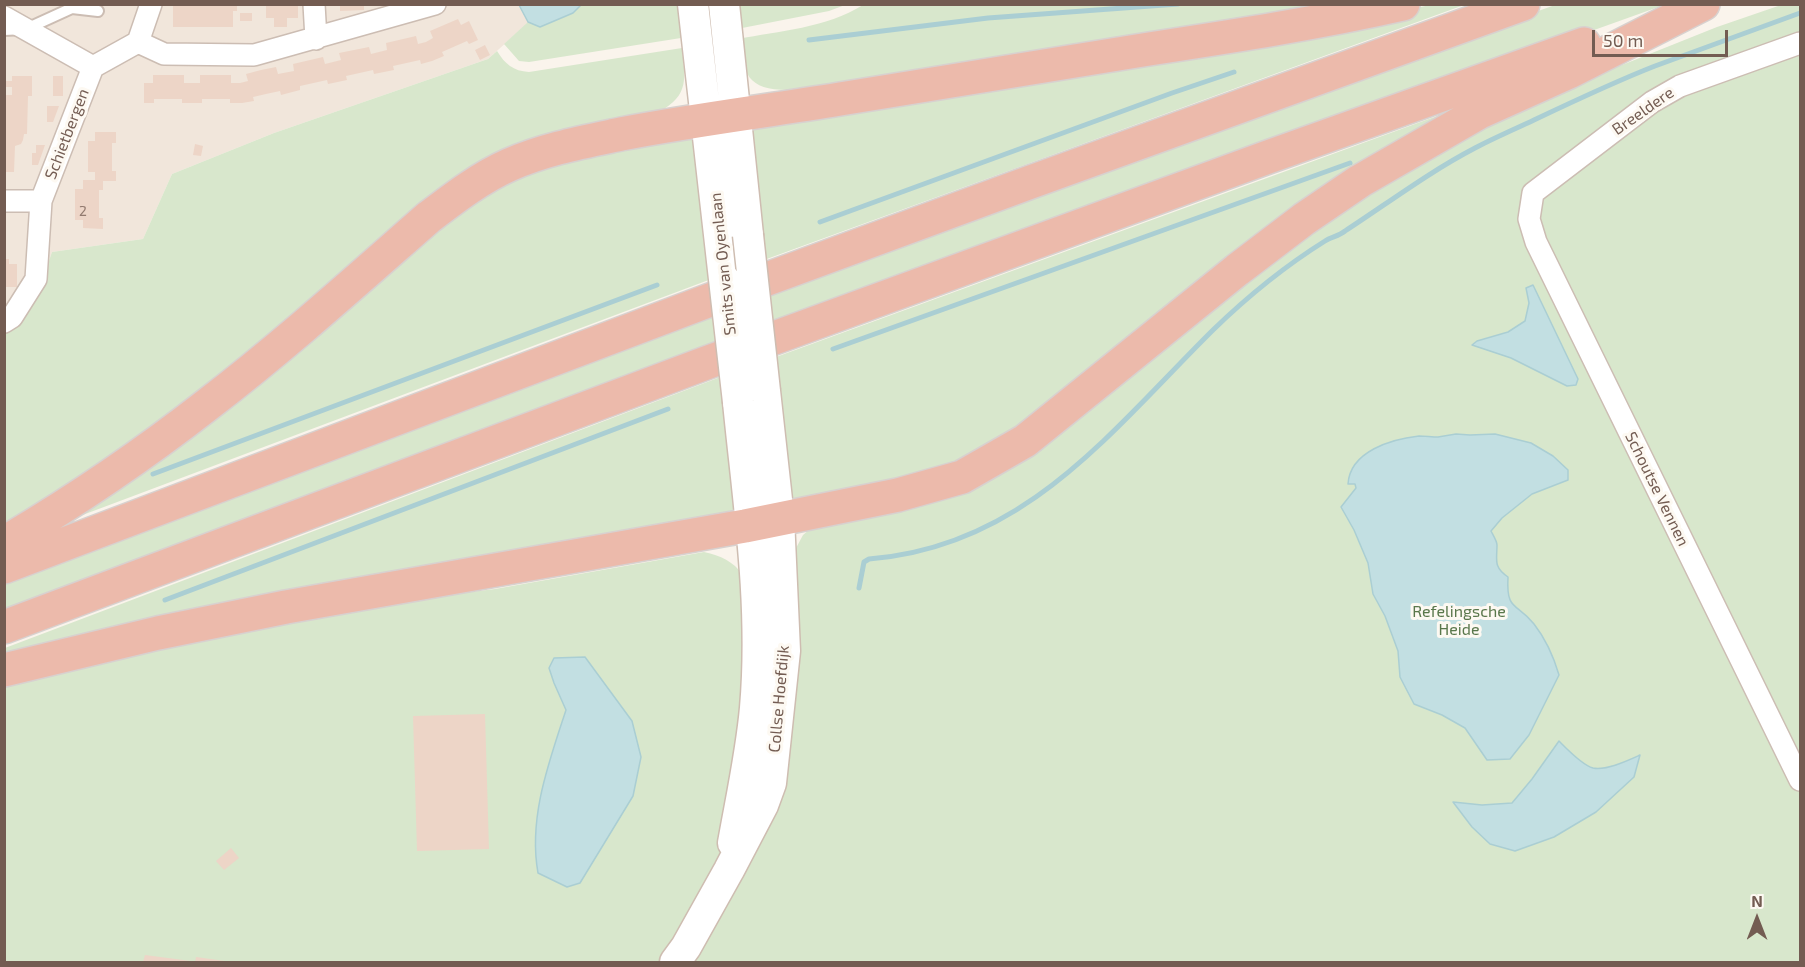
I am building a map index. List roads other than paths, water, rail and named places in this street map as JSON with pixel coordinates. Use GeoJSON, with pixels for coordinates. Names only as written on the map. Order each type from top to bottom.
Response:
{"type":"FeatureCollection","features":[{"type":"Feature","properties":{"kind":"highway"},"geometry":{"type":"LineString","coordinates":[[4,543],[93,488],[207,406],[429,218],[481,179],[536,154],[661,126],[1296,25],[1403,4]]}},
{"type":"Feature","properties":{"kind":"highway"},"geometry":{"type":"LineString","coordinates":[[4,567],[699,304],[1523,4]]}},
{"type":"Feature","properties":{"kind":"highway"},"geometry":{"type":"LineString","coordinates":[[4,627],[987,259],[1693,4]]}},
{"type":"Feature","properties":{"kind":"highway"},"geometry":{"type":"LineString","coordinates":[[4,670],[158,633],[286,607],[765,521],[879,499],[932,487],[962,477],[998,458],[1033,435],[1245,263],[1360,181],[1480,112],[1569,72],[1703,4]]}},
{"type":"Feature","properties":{"kind":"main road","name":"Smits van Oyenlaan"},"geometry":{"type":"LineString","coordinates":[[693,4],[721,117]]}},
{"type":"Feature","properties":{"kind":"main road","name":"Smits van Oyenlaan"},"geometry":{"type":"LineString","coordinates":[[724,4],[721,117],[734,240],[738,402],[765,521]]}},
{"type":"Feature","properties":{"kind":"main road","name":"Smits van Oyenlaan"},"geometry":{"type":"LineString","coordinates":[[734,240],[765,391],[765,521]]}},
{"type":"Feature","properties":{"kind":"main road","name":"Collse Hoefdijk"},"geometry":{"type":"LineString","coordinates":[[675,963],[729,870],[755,707],[756,589],[765,521]]}},
{"type":"Feature","properties":{"kind":"street"},"geometry":{"type":"LineString","coordinates":[[151,4],[138,42],[164,54],[254,56],[435,4]]}},
{"type":"Feature","properties":{"kind":"street"},"geometry":{"type":"LineString","coordinates":[[314,4],[316,39]]}},
{"type":"Feature","properties":{"kind":"street","name":"Schietbergen"},"geometry":{"type":"LineString","coordinates":[[4,17],[93,67]]}},
{"type":"Feature","properties":{"kind":"street","name":"Schietbergen"},"geometry":{"type":"LineString","coordinates":[[4,322],[12,317],[36,279],[41,201],[93,67],[138,42]]}},
{"type":"Feature","properties":{"kind":"street","name":"Breeldere"},"geometry":{"type":"LineString","coordinates":[[1533,193],[1652,102],[1680,86],[1800,43]]}},
{"type":"Feature","properties":{"kind":"street","name":"Schoutse Vennen"},"geometry":{"type":"LineString","coordinates":[[1533,193],[1530,219],[1536,242],[1800,780]]}},
{"type":"Feature","properties":{"kind":"street","name":"Schietbergen"},"geometry":{"type":"LineString","coordinates":[[4,201],[41,201]]}},
{"type":"Feature","properties":{"kind":"lane"},"geometry":{"type":"LineString","coordinates":[[4,30],[26,29],[72,8],[98,11]]}},
{"type":"Feature","properties":{"kind":"water"},"geometry":{"type":"Polygon","coordinates":[[[519,5],[581,5],[573,13],[540,27],[528,22],[519,5]]]}},
{"type":"Feature","properties":{"kind":"water"},"geometry":{"type":"Polygon","coordinates":[[[1533,285],[1578,379],[1576,385],[1567,386],[1511,358],[1472,345],[1477,341],[1508,332],[1525,321],[1529,303],[1526,288],[1533,285]]]}},
{"type":"Feature","properties":{"kind":"water"},"geometry":{"type":"Polygon","coordinates":[[[1456,434],[1495,434],[1531,443],[1553,456],[1568,470],[1568,480],[1532,494],[1502,518],[1491,531],[1497,543],[1498,566],[1508,577],[1511,601],[1538,630],[1549,648],[1559,675],[1529,735],[1510,759],[1487,760],[1465,728],[1442,715],[1414,704],[1400,677],[1398,651],[1385,616],[1373,594],[1368,563],[1341,507],[1356,488],[1355,484],[1348,484],[1356,463],[1364,455],[1397,440],[1456,434]]]}},
{"type":"Feature","properties":{"kind":"water"},"geometry":{"type":"Polygon","coordinates":[[[585,657],[632,721],[641,757],[633,796],[580,883],[567,887],[538,873],[536,832],[542,790],[566,710],[549,668],[554,658],[585,657]]]}},
{"type":"Feature","properties":{"kind":"water"},"geometry":{"type":"Polygon","coordinates":[[[1559,741],[1580,760],[1598,769],[1611,767],[1640,755],[1634,777],[1596,812],[1554,837],[1515,851],[1490,844],[1472,827],[1453,802],[1482,805],[1512,803],[1559,741]]]}},
{"type":"Feature","properties":{"kind":"waterway"},"geometry":{"type":"LineString","coordinates":[[809,40],[988,18],[1178,4]]}},
{"type":"Feature","properties":{"kind":"waterway"},"geometry":{"type":"LineString","coordinates":[[859,588],[864,562],[869,559],[924,550],[974,532],[1019,508],[1061,478],[1100,444],[1213,330],[1267,282],[1310,251],[1343,233],[1441,167],[1490,141],[1624,79],[1800,13]]}},
{"type":"Feature","properties":{"kind":"waterway"},"geometry":{"type":"LineString","coordinates":[[820,222],[1234,72]]}},
{"type":"Feature","properties":{"kind":"waterway"},"geometry":{"type":"LineString","coordinates":[[833,349],[1350,163]]}},
{"type":"Feature","properties":{"kind":"waterway"},"geometry":{"type":"LineString","coordinates":[[153,474],[657,285]]}},
{"type":"Feature","properties":{"kind":"waterway"},"geometry":{"type":"LineString","coordinates":[[165,600],[668,409]]}},
{"type":"Feature","properties":{"kind":"park label","name":"Refelingsche Heide"},"geometry":{"type":"Point","coordinates":[1459,621]}}]}
